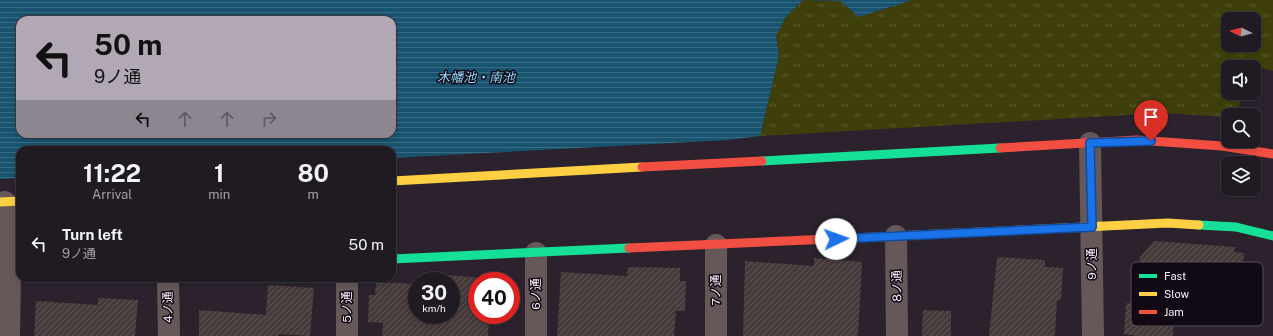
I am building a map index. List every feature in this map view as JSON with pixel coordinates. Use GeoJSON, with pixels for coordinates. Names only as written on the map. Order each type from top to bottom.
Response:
{"type":"FeatureCollection","features":[{"type":"Feature","properties":{"kind":"street"},"geometry":{"type":"LineString","coordinates":[[396,181],[1137,140],[1191,142],[1240,147],[1273,154]]}},
{"type":"Feature","properties":{"kind":"street","name":"9ノ通"},"geometry":{"type":"LineString","coordinates":[[1090,143],[1093,336]]}},
{"type":"Feature","properties":{"kind":"street"},"geometry":{"type":"LineString","coordinates":[[8,202],[10,277],[9,336]]}},
{"type":"Feature","properties":{"kind":"street"},"geometry":{"type":"LineString","coordinates":[[396,260],[1168,224],[1236,227],[1273,236]]}},
{"type":"Feature","properties":{"kind":"street","name":"8ノ通"},"geometry":{"type":"LineString","coordinates":[[896,236],[897,336]]}},
{"type":"Feature","properties":{"kind":"street","name":"7ノ通"},"geometry":{"type":"LineString","coordinates":[[716,245],[716,336]]}},
{"type":"Feature","properties":{"kind":"street","name":"6ノ通"},"geometry":{"type":"LineString","coordinates":[[536,253],[536,336]]}},
{"type":"Feature","properties":{"kind":"street","name":"4ノ通"},"geometry":{"type":"LineString","coordinates":[[168,282],[169,336]]}},
{"type":"Feature","properties":{"kind":"street","name":"5ノ通"},"geometry":{"type":"LineString","coordinates":[[347,282],[347,336]]}},
{"type":"Feature","properties":{"kind":"green space"},"geometry":{"type":"Polygon","coordinates":[[[803,0],[840,1],[859,17],[912,0],[1273,0],[1273,71],[1261,67],[1261,60],[1221,60],[1221,100],[1241,100],[1238,108],[1221,108],[1221,117],[1164,113],[760,136],[779,56],[776,35],[786,17],[803,0]]]}},
{"type":"Feature","properties":{"kind":"water","name":"木幡池・南池"},"geometry":{"type":"Polygon","coordinates":[[[0,0],[803,0],[786,17],[776,35],[779,56],[760,136],[728,140],[396,158],[396,146],[16,146],[16,178],[0,179],[0,0]]]}},
{"type":"Feature","properties":{"kind":"water"},"geometry":{"type":"Polygon","coordinates":[[[804,0],[912,0],[859,17],[840,1],[804,0]]]}},
{"type":"Feature","properties":{"kind":"building"},"geometry":{"type":"Polygon","coordinates":[[[1154,241],[1235,247],[1234,252],[1244,253],[1243,262],[1140,262],[1140,257],[1154,241]]]}},
{"type":"Feature","properties":{"kind":"building"},"geometry":{"type":"Polygon","coordinates":[[[997,257],[1045,260],[1045,267],[1063,268],[1061,300],[1057,300],[1055,336],[989,336],[997,257]]]}},
{"type":"Feature","properties":{"kind":"building"},"geometry":{"type":"Polygon","coordinates":[[[814,258],[862,262],[858,336],[743,336],[745,261],[814,266],[814,258]]]}},
{"type":"Feature","properties":{"kind":"building"},"geometry":{"type":"Polygon","coordinates":[[[628,267],[680,268],[680,281],[686,281],[685,311],[676,311],[674,336],[557,336],[561,272],[627,276],[628,267]]]}},
{"type":"Feature","properties":{"kind":"building"},"geometry":{"type":"Polygon","coordinates":[[[460,276],[468,277],[468,324],[489,324],[488,336],[382,336],[383,323],[368,322],[369,295],[375,295],[376,282],[408,284],[408,324],[460,324],[460,276]]]}},
{"type":"Feature","properties":{"kind":"building"},"geometry":{"type":"Polygon","coordinates":[[[268,285],[314,288],[310,336],[278,334],[278,336],[199,336],[199,310],[266,315],[268,285]]]}},
{"type":"Feature","properties":{"kind":"building"},"geometry":{"type":"Polygon","coordinates":[[[98,298],[138,300],[135,336],[34,336],[36,301],[98,305],[98,298]]]}},
{"type":"Feature","properties":{"kind":"building"},"geometry":{"type":"Polygon","coordinates":[[[1126,303],[1131,304],[1131,326],[1174,326],[1173,336],[1137,336],[1124,334],[1126,303]]]}},
{"type":"Feature","properties":{"kind":"building"},"geometry":{"type":"Polygon","coordinates":[[[923,310],[951,311],[951,336],[922,336],[923,310]]]}},
{"type":"Feature","properties":{"kind":"traffic: fast"},"geometry":{"type":"LineString","coordinates":[[762,161],[1000,148]]}},
{"type":"Feature","properties":{"kind":"traffic: fast"},"geometry":{"type":"LineString","coordinates":[[1199,225],[1236,227],[1273,236]]}},
{"type":"Feature","properties":{"kind":"traffic: fast"},"geometry":{"type":"LineString","coordinates":[[396,259],[629,248]]}},
{"type":"Feature","properties":{"kind":"traffic: slow"},"geometry":{"type":"LineString","coordinates":[[396,181],[642,167]]}},
{"type":"Feature","properties":{"kind":"traffic: slow"},"geometry":{"type":"LineString","coordinates":[[0,202],[16,201]]}},
{"type":"Feature","properties":{"kind":"traffic: slow"},"geometry":{"type":"LineString","coordinates":[[875,237],[1168,223],[1199,225]]}},
{"type":"Feature","properties":{"kind":"traffic: jam"},"geometry":{"type":"LineString","coordinates":[[1000,148],[1137,140],[1222,146],[1273,154]]}},
{"type":"Feature","properties":{"kind":"traffic: jam"},"geometry":{"type":"LineString","coordinates":[[642,167],[762,161]]}},
{"type":"Feature","properties":{"kind":"traffic: jam"},"geometry":{"type":"LineString","coordinates":[[629,248],[875,237]]}},
{"type":"Feature","properties":{"kind":"route"},"geometry":{"type":"LineString","coordinates":[[836,239],[1092,227],[1090,143],[1137,140],[1151,141]]}}]}
